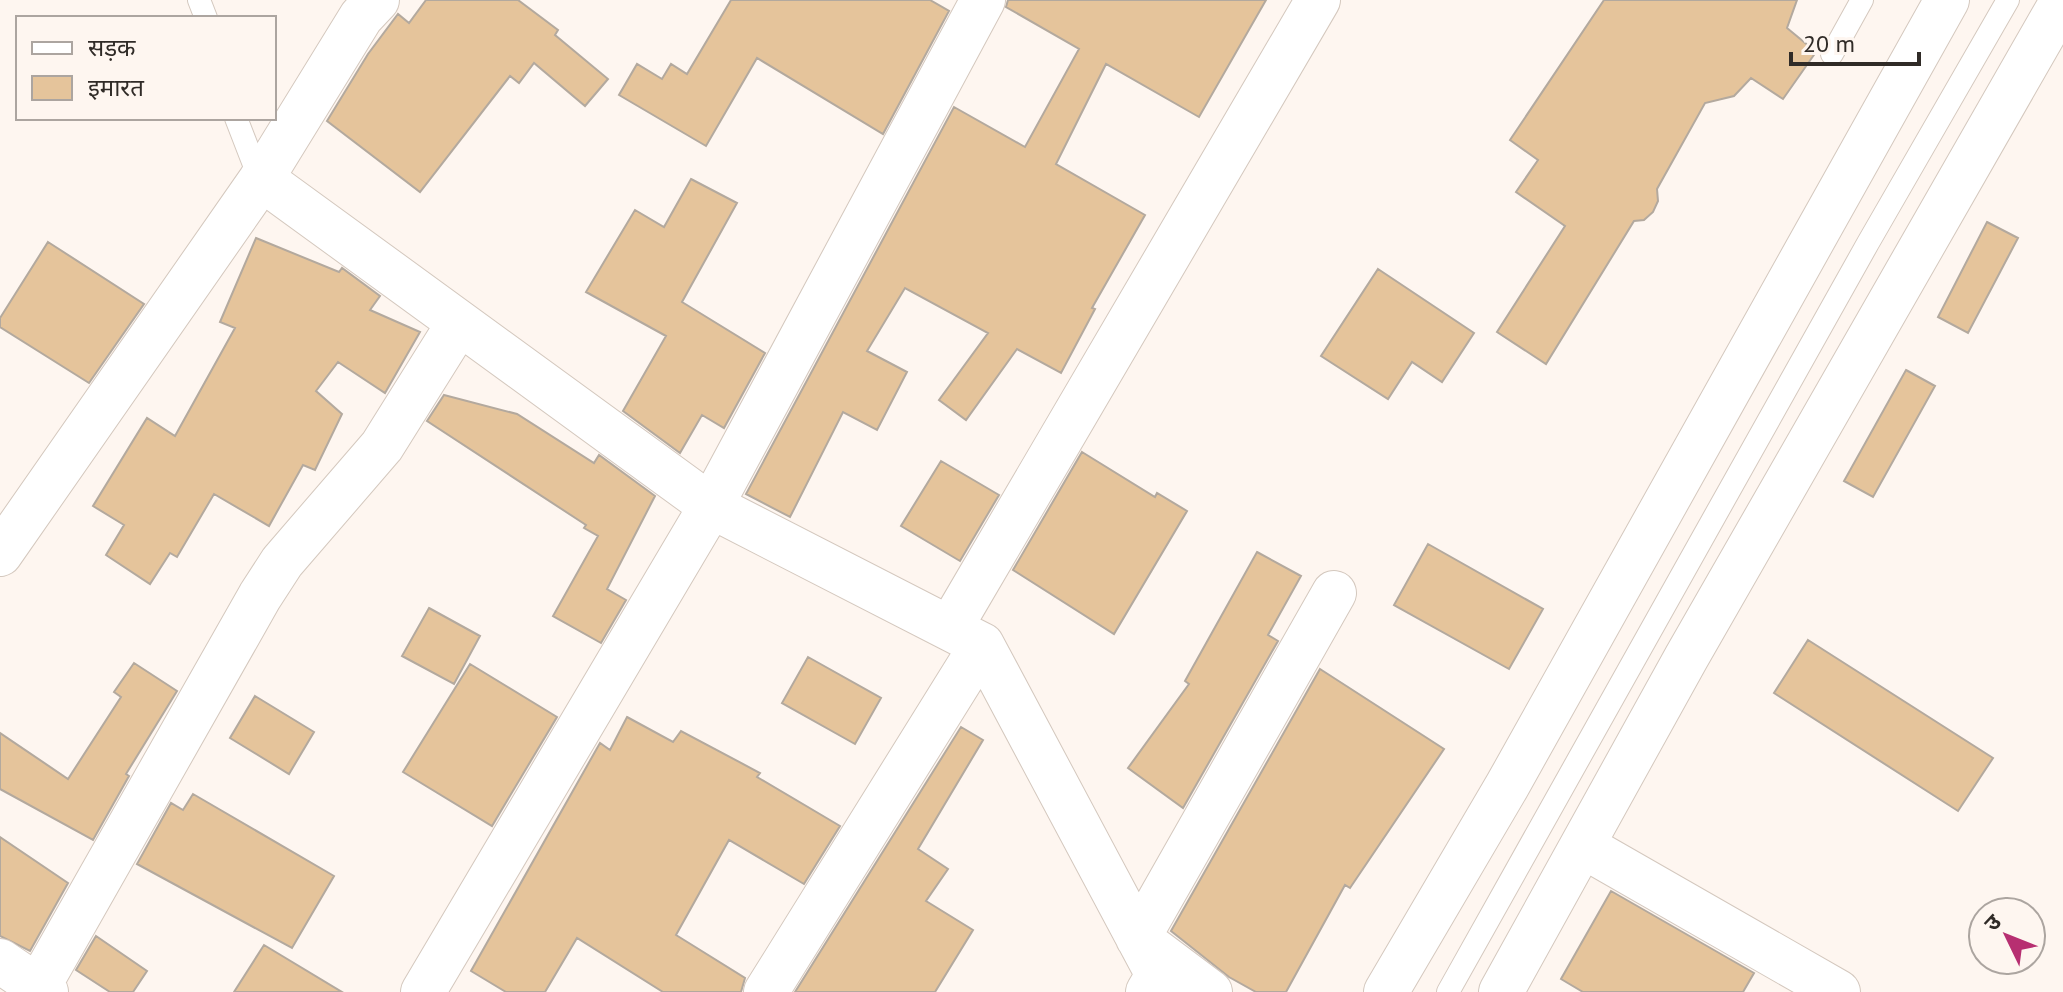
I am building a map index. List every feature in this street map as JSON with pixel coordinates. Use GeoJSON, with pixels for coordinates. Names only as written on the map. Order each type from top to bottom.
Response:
{"type":"FeatureCollection","features":[{"type":"Feature","properties":{"kind":"street"},"geometry":{"type":"LineString","coordinates":[[0,554],[261,180],[361,17],[377,0]]}},
{"type":"Feature","properties":{"kind":"street"},"geometry":{"type":"LineString","coordinates":[[423,992],[711,506],[983,0]]}},
{"type":"Feature","properties":{"kind":"street"},"geometry":{"type":"LineString","coordinates":[[766,992],[1318,0]]}},
{"type":"Feature","properties":{"kind":"street"},"geometry":{"type":"LineString","coordinates":[[1386,992],[1507,786],[1947,0]]}},
{"type":"Feature","properties":{"kind":"street"},"geometry":{"type":"LineString","coordinates":[[1501,992],[1686,658],[2063,0]]}},
{"type":"Feature","properties":{"kind":"street"},"geometry":{"type":"LineString","coordinates":[[261,180],[711,506],[966,637],[1158,975],[1148,992]]}},
{"type":"Feature","properties":{"kind":"street"},"geometry":{"type":"LineString","coordinates":[[0,961],[42,989],[260,596],[282,562],[382,446],[459,323]]}},
{"type":"Feature","properties":{"kind":"street"},"geometry":{"type":"LineString","coordinates":[[1138,938],[1334,593]]}},
{"type":"Feature","properties":{"kind":"street"},"geometry":{"type":"LineString","coordinates":[[1583,846],[1825,989]]}},
{"type":"Feature","properties":{"kind":"street"},"geometry":{"type":"LineString","coordinates":[[1138,938],[1210,992]]}},
{"type":"Feature","properties":{"kind":"lane"},"geometry":{"type":"LineString","coordinates":[[1832,54],[1862,0]]}},
{"type":"Feature","properties":{"kind":"lane"},"geometry":{"type":"LineString","coordinates":[[1448,992],[1860,256],[2008,0]]}},
{"type":"Feature","properties":{"kind":"lane"},"geometry":{"type":"LineString","coordinates":[[237,120],[261,180]]}},
{"type":"Feature","properties":{"kind":"building"},"geometry":{"type":"Polygon","coordinates":[[[426,0],[518,0],[558,30],[555,35],[608,79],[585,106],[534,63],[519,83],[510,76],[420,192],[327,121],[368,54],[398,14],[409,23],[426,0]]]}},
{"type":"Feature","properties":{"kind":"building"},"geometry":{"type":"Polygon","coordinates":[[[731,0],[930,0],[949,11],[883,134],[757,58],[706,146],[619,95],[637,64],[662,79],[671,64],[687,74],[731,0]]]}},
{"type":"Feature","properties":{"kind":"building"},"geometry":{"type":"Polygon","coordinates":[[[1008,0],[1266,0],[1199,117],[1106,64],[1056,164],[1145,215],[1092,308],[1095,309],[1061,373],[1017,349],[966,420],[939,400],[988,333],[905,288],[867,351],[907,372],[877,430],[843,412],[790,517],[746,494],[954,107],[1025,147],[1079,49],[1006,7],[1008,0]]]}},
{"type":"Feature","properties":{"kind":"building"},"geometry":{"type":"Polygon","coordinates":[[[1604,0],[1797,0],[1787,28],[1816,52],[1783,99],[1751,78],[1734,96],[1705,103],[1657,189],[1658,201],[1653,212],[1644,220],[1634,221],[1546,364],[1497,332],[1565,226],[1516,192],[1538,160],[1510,140],[1604,0]]]}},
{"type":"Feature","properties":{"kind":"building"},"geometry":{"type":"Polygon","coordinates":[[[691,179],[737,203],[682,302],[765,353],[724,428],[702,415],[680,453],[623,411],[666,336],[586,292],[635,210],[664,227],[691,179]]]}},
{"type":"Feature","properties":{"kind":"building"},"geometry":{"type":"Polygon","coordinates":[[[1987,222],[2018,238],[1968,333],[1938,317],[1987,222]]]}},
{"type":"Feature","properties":{"kind":"building"},"geometry":{"type":"Polygon","coordinates":[[[256,238],[339,272],[342,268],[380,296],[370,310],[420,332],[385,393],[338,362],[316,391],[342,414],[315,470],[303,465],[269,526],[214,494],[177,557],[170,553],[150,584],[106,555],[124,525],[93,506],[147,418],[175,436],[235,328],[220,322],[256,238]]]}},
{"type":"Feature","properties":{"kind":"building"},"geometry":{"type":"Polygon","coordinates":[[[48,242],[144,304],[89,383],[0,327],[0,318],[48,242]]]}},
{"type":"Feature","properties":{"kind":"building"},"geometry":{"type":"Polygon","coordinates":[[[1378,269],[1474,333],[1442,382],[1412,362],[1388,399],[1321,356],[1378,269]]]}},
{"type":"Feature","properties":{"kind":"building"},"geometry":{"type":"Polygon","coordinates":[[[1906,370],[1935,386],[1873,497],[1844,481],[1906,370]]]}},
{"type":"Feature","properties":{"kind":"building"},"geometry":{"type":"Polygon","coordinates":[[[444,395],[517,414],[594,463],[599,455],[655,496],[607,589],[626,600],[601,643],[553,616],[598,536],[584,528],[586,525],[427,421],[444,395]]]}},
{"type":"Feature","properties":{"kind":"building"},"geometry":{"type":"Polygon","coordinates":[[[1082,452],[1155,497],[1157,493],[1187,511],[1114,634],[1013,570],[1082,452]]]}},
{"type":"Feature","properties":{"kind":"building"},"geometry":{"type":"Polygon","coordinates":[[[941,461],[999,495],[960,561],[901,526],[941,461]]]}},
{"type":"Feature","properties":{"kind":"building"},"geometry":{"type":"Polygon","coordinates":[[[1428,544],[1543,609],[1509,669],[1394,605],[1428,544]]]}},
{"type":"Feature","properties":{"kind":"building"},"geometry":{"type":"Polygon","coordinates":[[[1257,552],[1301,576],[1268,635],[1278,641],[1183,808],[1128,768],[1189,684],[1185,681],[1257,552]]]}},
{"type":"Feature","properties":{"kind":"building"},"geometry":{"type":"Polygon","coordinates":[[[429,608],[480,636],[454,684],[402,656],[429,608]]]}},
{"type":"Feature","properties":{"kind":"building"},"geometry":{"type":"Polygon","coordinates":[[[1808,640],[1993,758],[1958,811],[1774,693],[1808,640]]]}},
{"type":"Feature","properties":{"kind":"building"},"geometry":{"type":"Polygon","coordinates":[[[808,657],[881,698],[855,744],[782,703],[808,657]]]}},
{"type":"Feature","properties":{"kind":"building"},"geometry":{"type":"Polygon","coordinates":[[[134,663],[177,691],[126,774],[129,776],[93,840],[0,789],[0,733],[68,779],[121,697],[114,692],[134,663]]]}},
{"type":"Feature","properties":{"kind":"building"},"geometry":{"type":"Polygon","coordinates":[[[470,664],[557,717],[492,826],[403,772],[470,664]]]}},
{"type":"Feature","properties":{"kind":"building"},"geometry":{"type":"Polygon","coordinates":[[[1320,669],[1444,749],[1350,888],[1345,885],[1286,992],[1256,992],[1229,977],[1171,931],[1320,669]]]}},
{"type":"Feature","properties":{"kind":"building"},"geometry":{"type":"Polygon","coordinates":[[[255,696],[314,732],[289,774],[230,738],[255,696]]]}},
{"type":"Feature","properties":{"kind":"building"},"geometry":{"type":"Polygon","coordinates":[[[627,717],[673,742],[681,731],[760,773],[757,777],[840,826],[804,884],[729,840],[676,935],[745,978],[741,992],[663,992],[577,938],[545,992],[506,992],[471,971],[600,743],[610,750],[627,717]]]}},
{"type":"Feature","properties":{"kind":"building"},"geometry":{"type":"Polygon","coordinates":[[[961,727],[983,740],[918,849],[948,869],[926,901],[973,930],[935,992],[795,992],[961,727]]]}},
{"type":"Feature","properties":{"kind":"building"},"geometry":{"type":"Polygon","coordinates":[[[193,794],[334,876],[292,948],[137,864],[171,803],[183,810],[193,794]]]}},
{"type":"Feature","properties":{"kind":"building"},"geometry":{"type":"Polygon","coordinates":[[[0,837],[68,883],[30,951],[0,936],[0,837]]]}},
{"type":"Feature","properties":{"kind":"building"},"geometry":{"type":"Polygon","coordinates":[[[1611,891],[1754,973],[1743,992],[1583,992],[1561,979],[1611,891]]]}},
{"type":"Feature","properties":{"kind":"building"},"geometry":{"type":"Polygon","coordinates":[[[96,936],[147,971],[133,992],[110,992],[76,970],[96,936]]]}},
{"type":"Feature","properties":{"kind":"building"},"geometry":{"type":"Polygon","coordinates":[[[264,945],[342,992],[234,992],[264,945]]]}}]}
